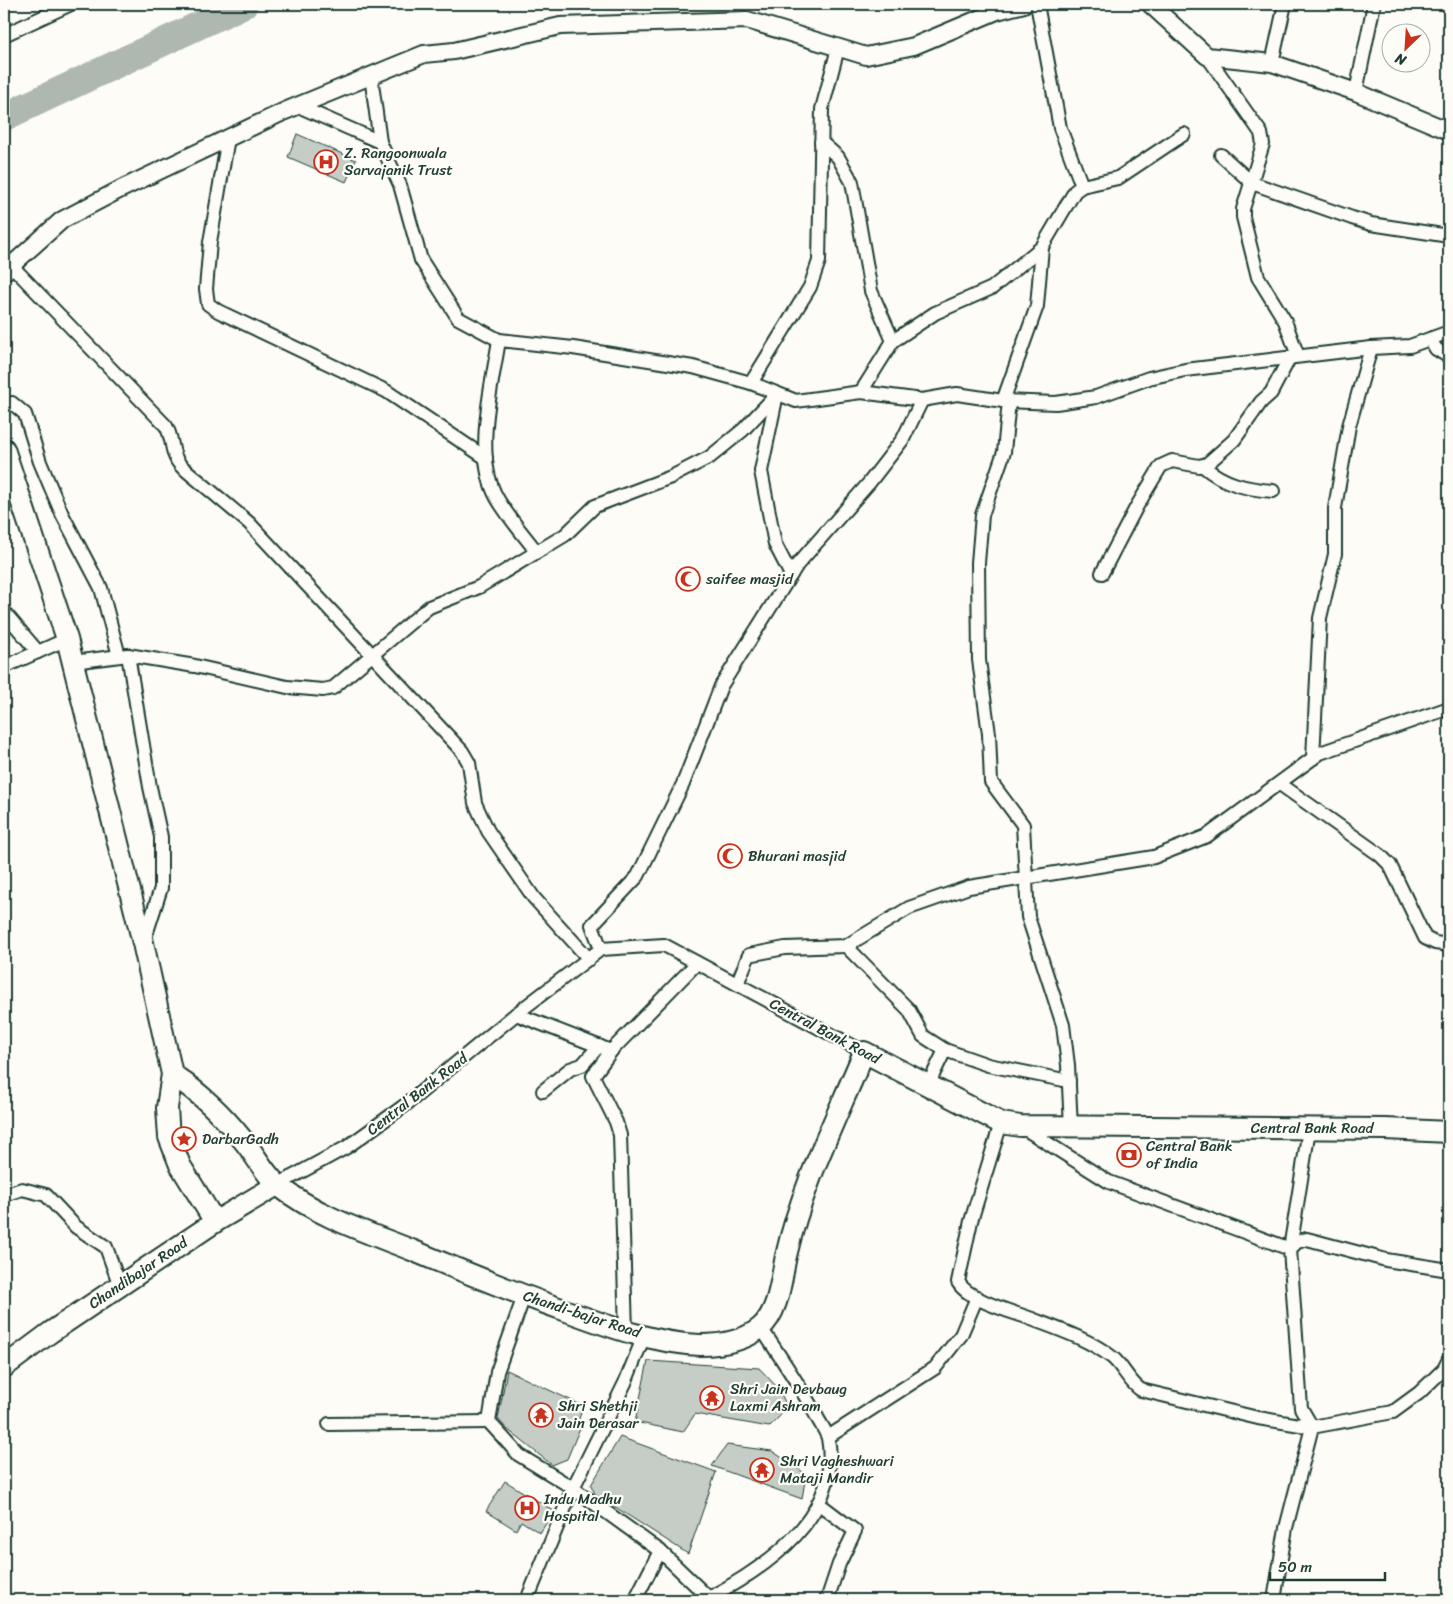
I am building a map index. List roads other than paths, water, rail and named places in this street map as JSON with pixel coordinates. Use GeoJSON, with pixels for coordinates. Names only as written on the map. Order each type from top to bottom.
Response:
{"type":"FeatureCollection","features":[{"type":"Feature","properties":{"kind":"main road"},"geometry":{"type":"LineString","coordinates":[[4,450],[68,639],[143,943],[172,1074],[166,1108],[169,1137],[180,1165],[215,1222]]}},
{"type":"Feature","properties":{"kind":"main road"},"geometry":{"type":"LineString","coordinates":[[760,1328],[770,1315],[780,1290],[793,1229],[810,1179],[864,1052]]}},
{"type":"Feature","properties":{"kind":"main road","name":"Central Bank Road"},"geometry":{"type":"LineString","coordinates":[[864,1052],[1010,1124],[1071,1128],[1385,1128],[1449,1132]]}},
{"type":"Feature","properties":{"kind":"main road","name":"Chandi-bajar Road"},"geometry":{"type":"LineString","coordinates":[[172,1074],[204,1096],[242,1139],[277,1185],[304,1203],[336,1219],[524,1296],[635,1333],[699,1344],[722,1344],[741,1338],[760,1328]]}},
{"type":"Feature","properties":{"kind":"main road","name":"Chandibajar Road"},"geometry":{"type":"LineString","coordinates":[[4,1367],[50,1332],[215,1222],[277,1185]]}},
{"type":"Feature","properties":{"kind":"street"},"geometry":{"type":"LineString","coordinates":[[4,35],[71,4]]}},
{"type":"Feature","properties":{"kind":"street"},"geometry":{"type":"LineString","coordinates":[[589,959],[534,898],[488,831],[476,803],[469,763],[462,751],[373,653],[249,523],[181,466],[173,456],[172,439],[166,426],[8,268],[62,220],[121,189],[298,106],[424,54],[454,51],[560,26],[747,20],[866,56],[914,46],[998,11],[1024,4]]}},
{"type":"Feature","properties":{"kind":"street"},"geometry":{"type":"LineString","coordinates":[[1037,4],[1060,128],[1082,186]]}},
{"type":"Feature","properties":{"kind":"street"},"geometry":{"type":"LineString","coordinates":[[1150,4],[1207,56],[1261,133],[1263,144],[1252,183],[1242,209],[1242,217],[1258,277],[1285,321],[1294,356],[1271,392],[1261,402],[1234,440],[1203,466]]}},
{"type":"Feature","properties":{"kind":"street"},"geometry":{"type":"LineString","coordinates":[[1272,64],[1285,4]]}},
{"type":"Feature","properties":{"kind":"street"},"geometry":{"type":"LineString","coordinates":[[1356,92],[1374,4]]}},
{"type":"Feature","properties":{"kind":"street"},"geometry":{"type":"LineString","coordinates":[[751,382],[796,311],[819,261],[822,109],[838,48]]}},
{"type":"Feature","properties":{"kind":"street"},"geometry":{"type":"LineString","coordinates":[[1207,56],[1272,64],[1356,92],[1449,131]]}},
{"type":"Feature","properties":{"kind":"street"},"geometry":{"type":"LineString","coordinates":[[371,76],[380,142],[400,185],[421,260],[458,318],[498,340],[573,348],[694,367],[751,382],[796,401],[861,392],[922,400],[957,394],[1006,401],[1056,404],[1096,397],[1150,378],[1185,370],[1294,356],[1410,346],[1449,332]]}},
{"type":"Feature","properties":{"kind":"street"},"geometry":{"type":"LineString","coordinates":[[298,106],[380,142]]}},
{"type":"Feature","properties":{"kind":"street"},"geometry":{"type":"LineString","coordinates":[[861,392],[893,341],[935,313],[992,288],[1042,247],[1070,198],[1082,186],[1118,178],[1184,134]]}},
{"type":"Feature","properties":{"kind":"street"},"geometry":{"type":"LineString","coordinates":[[228,138],[210,242],[206,289],[208,304],[218,311],[386,391],[486,458]]}},
{"type":"Feature","properties":{"kind":"street"},"geometry":{"type":"LineString","coordinates":[[821,142],[838,157],[852,182],[871,291],[893,341]]}},
{"type":"Feature","properties":{"kind":"street"},"geometry":{"type":"LineString","coordinates":[[1221,155],[1252,183],[1371,224],[1449,236]]}},
{"type":"Feature","properties":{"kind":"street"},"geometry":{"type":"LineString","coordinates":[[1042,247],[1037,306],[1006,401],[1004,452],[982,514],[978,563],[979,660],[989,734],[991,782],[1023,825],[1028,917],[1063,1025],[1069,1081],[1071,1128]]}},
{"type":"Feature","properties":{"kind":"street"},"geometry":{"type":"LineString","coordinates":[[498,340],[487,423],[486,458],[497,498],[536,551]]}},
{"type":"Feature","properties":{"kind":"street"},"geometry":{"type":"LineString","coordinates":[[1430,340],[1436,349],[1449,357]]}},
{"type":"Feature","properties":{"kind":"street"},"geometry":{"type":"LineString","coordinates":[[1313,758],[1320,618],[1335,554],[1335,508],[1349,426],[1372,348]]}},
{"type":"Feature","properties":{"kind":"street"},"geometry":{"type":"LineString","coordinates":[[73,662],[123,655],[195,666],[288,687],[323,690],[333,688],[429,608],[479,587],[564,535],[595,506],[671,477],[710,457],[742,430],[777,394]]}},
{"type":"Feature","properties":{"kind":"street"},"geometry":{"type":"LineString","coordinates":[[777,394],[761,471],[776,544],[791,575]]}},
{"type":"Feature","properties":{"kind":"street"},"geometry":{"type":"LineString","coordinates":[[601,949],[592,925],[638,876],[684,784],[721,686],[798,564],[870,483],[903,439],[922,400]]}},
{"type":"Feature","properties":{"kind":"street"},"geometry":{"type":"LineString","coordinates":[[4,405],[12,403],[25,414],[40,462],[62,514],[101,588],[123,655],[161,837],[163,874],[161,888],[143,943]]}},
{"type":"Feature","properties":{"kind":"street"},"geometry":{"type":"LineString","coordinates":[[1102,573],[1136,506],[1161,466],[1172,461],[1203,466],[1218,478],[1243,488],[1273,491]]}},
{"type":"Feature","properties":{"kind":"street"},"geometry":{"type":"LineString","coordinates":[[4,612],[38,652]]}},
{"type":"Feature","properties":{"kind":"street"},"geometry":{"type":"LineString","coordinates":[[4,667],[68,639]]}},
{"type":"Feature","properties":{"kind":"street"},"geometry":{"type":"LineString","coordinates":[[737,984],[749,954],[785,948],[846,946],[909,908],[969,887],[1154,857],[1207,836],[1320,753],[1449,708]]}},
{"type":"Feature","properties":{"kind":"street"},"geometry":{"type":"LineString","coordinates":[[1280,784],[1380,855],[1395,872],[1425,938],[1435,943],[1449,945]]}},
{"type":"Feature","properties":{"kind":"street","name":"Central Bank Road"},"geometry":{"type":"LineString","coordinates":[[277,1185],[347,1148],[404,1106],[516,1014],[601,949],[664,945],[864,1052]]}},
{"type":"Feature","properties":{"kind":"street"},"geometry":{"type":"LineString","coordinates":[[846,946],[910,1010],[923,1036],[945,1050],[988,1065],[1069,1081]]}},
{"type":"Feature","properties":{"kind":"street"},"geometry":{"type":"LineString","coordinates":[[543,1091],[570,1069],[582,1065],[605,1048],[697,963]]}},
{"type":"Feature","properties":{"kind":"street"},"geometry":{"type":"LineString","coordinates":[[516,1014],[605,1048]]}},
{"type":"Feature","properties":{"kind":"street"},"geometry":{"type":"LineString","coordinates":[[528,1600],[573,1488],[625,1383],[635,1333],[620,1135],[616,1122],[593,1076],[605,1048]]}},
{"type":"Feature","properties":{"kind":"street"},"geometry":{"type":"LineString","coordinates":[[928,1085],[945,1050]]}},
{"type":"Feature","properties":{"kind":"street"},"geometry":{"type":"LineString","coordinates":[[1290,1249],[1109,1182],[1010,1124],[971,1221],[958,1282],[964,1290],[977,1297],[1080,1338],[1115,1360],[1134,1385],[1141,1390],[1258,1418],[1312,1428],[1393,1412],[1419,1393],[1444,1370],[1449,1359]]}},
{"type":"Feature","properties":{"kind":"street"},"geometry":{"type":"LineString","coordinates":[[1274,1600],[1286,1528],[1312,1428],[1301,1408],[1290,1249],[1309,1128]]}},
{"type":"Feature","properties":{"kind":"street"},"geometry":{"type":"LineString","coordinates":[[4,1195],[22,1189],[46,1195],[76,1227],[106,1247],[120,1286]]}},
{"type":"Feature","properties":{"kind":"street"},"geometry":{"type":"LineString","coordinates":[[1290,1249],[1297,1242],[1307,1239],[1386,1260],[1449,1270]]}},
{"type":"Feature","properties":{"kind":"street"},"geometry":{"type":"LineString","coordinates":[[489,1422],[496,1372],[524,1296]]}},
{"type":"Feature","properties":{"kind":"street"},"geometry":{"type":"LineString","coordinates":[[828,1437],[935,1368],[961,1335],[977,1297]]}},
{"type":"Feature","properties":{"kind":"street"},"geometry":{"type":"LineString","coordinates":[[329,1424],[489,1422],[519,1455],[573,1488],[660,1551],[710,1599],[742,1580],[771,1559],[802,1530],[818,1503],[826,1479],[829,1459],[828,1437],[801,1387],[760,1328]]}},
{"type":"Feature","properties":{"kind":"street"},"geometry":{"type":"LineString","coordinates":[[818,1503],[855,1531],[839,1564],[827,1600]]}},
{"type":"Feature","properties":{"kind":"street"},"geometry":{"type":"LineString","coordinates":[[635,1600],[660,1551]]}},
{"type":"Feature","properties":{"kind":"waterway"},"geometry":{"type":"LineString","coordinates":[[4,117],[244,4]]}},
{"type":"Feature","properties":{"kind":"place","name":"Z. Rangoonwala Sarvajanik Trust"},"geometry":{"type":"Point","coordinates":[326,162]}},
{"type":"Feature","properties":{"kind":"place","name":"saifee masjid"},"geometry":{"type":"Point","coordinates":[688,579]}},
{"type":"Feature","properties":{"kind":"place","name":"Bhurani masjid"},"geometry":{"type":"Point","coordinates":[730,856]}},
{"type":"Feature","properties":{"kind":"place","name":"DarbarGadh"},"geometry":{"type":"Point","coordinates":[184,1139]}},
{"type":"Feature","properties":{"kind":"place","name":"Central Bank of India"},"geometry":{"type":"Point","coordinates":[1129,1155]}},
{"type":"Feature","properties":{"kind":"place","name":"Shri Jain Devbaug Laxmi Ashram"},"geometry":{"type":"Point","coordinates":[712,1398]}},
{"type":"Feature","properties":{"kind":"place","name":"Shri Shethji Jain Derasar"},"geometry":{"type":"Point","coordinates":[541,1415]}},
{"type":"Feature","properties":{"kind":"place","name":"Shri Vagheshwari Mataji Mandir"},"geometry":{"type":"Point","coordinates":[762,1470]}},
{"type":"Feature","properties":{"kind":"place","name":"Indu Madhu Hospital"},"geometry":{"type":"Point","coordinates":[527,1508]}}]}
